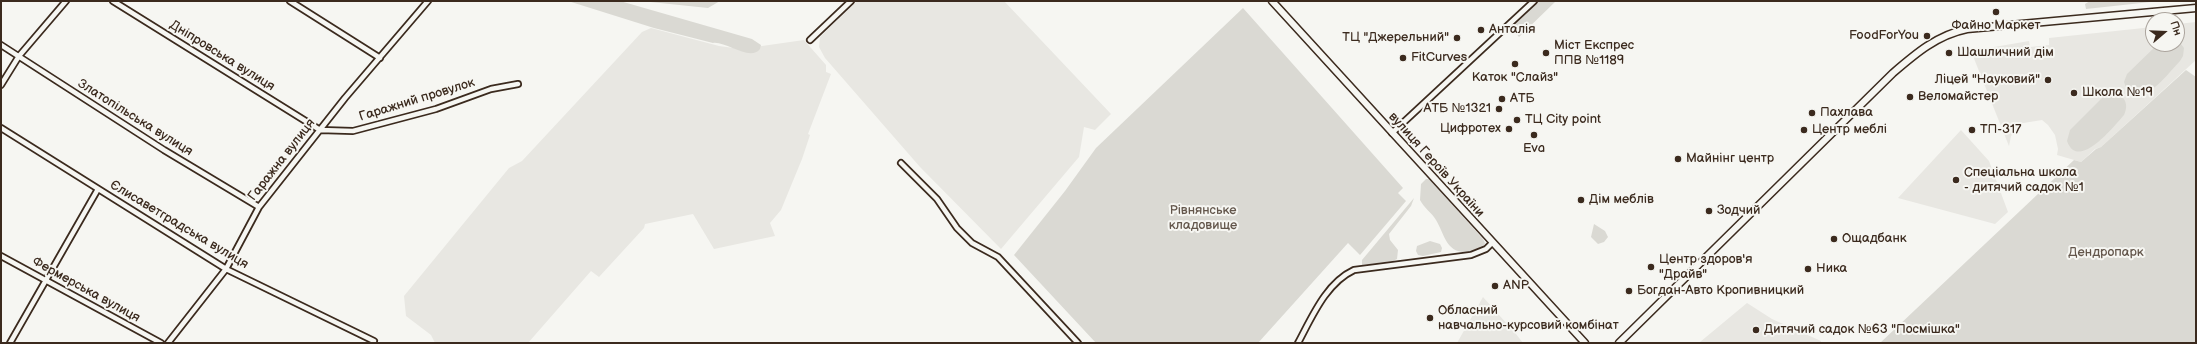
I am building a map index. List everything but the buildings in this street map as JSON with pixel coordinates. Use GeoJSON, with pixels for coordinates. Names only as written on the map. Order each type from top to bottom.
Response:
{"type":"FeatureCollection","features":[{"type":"Feature","properties":{"kind":"main road","name":"вулиця Героїв України"},"geometry":{"type":"LineString","coordinates":[[1272,1],[1585,343]]}},
{"type":"Feature","properties":{"kind":"main road"},"geometry":{"type":"LineString","coordinates":[[1619,343],[1893,73],[1926,46],[1944,37],[1966,29],[2196,8]]}},
{"type":"Feature","properties":{"kind":"street"},"geometry":{"type":"LineString","coordinates":[[1,85],[19,56],[66,1]]}},
{"type":"Feature","properties":{"kind":"street","name":"Дніпровська вулиця"},"geometry":{"type":"LineString","coordinates":[[112,1],[320,130]]}},
{"type":"Feature","properties":{"kind":"street"},"geometry":{"type":"LineString","coordinates":[[290,1],[380,58]]}},
{"type":"Feature","properties":{"kind":"street","name":"Гаражна вулиця"},"geometry":{"type":"LineString","coordinates":[[168,343],[226,269],[259,207],[320,130],[428,1]]}},
{"type":"Feature","properties":{"kind":"street"},"geometry":{"type":"LineString","coordinates":[[810,40],[851,1]]}},
{"type":"Feature","properties":{"kind":"street"},"geometry":{"type":"LineString","coordinates":[[1392,133],[1534,1]]}},
{"type":"Feature","properties":{"kind":"street","name":"Златопільська вулиця"},"geometry":{"type":"LineString","coordinates":[[1,45],[164,150],[259,207]]}},
{"type":"Feature","properties":{"kind":"street","name":"Гаражний провулок"},"geometry":{"type":"LineString","coordinates":[[320,130],[352,131],[436,108],[491,89],[518,84]]}},
{"type":"Feature","properties":{"kind":"street","name":"Єлисаветградська вулиця"},"geometry":{"type":"LineString","coordinates":[[1,128],[226,269],[374,341]]}},
{"type":"Feature","properties":{"kind":"street"},"geometry":{"type":"LineString","coordinates":[[901,163],[937,199],[957,228],[972,243],[998,257],[1078,343]]}},
{"type":"Feature","properties":{"kind":"street"},"geometry":{"type":"LineString","coordinates":[[10,343],[98,189]]}},
{"type":"Feature","properties":{"kind":"street"},"geometry":{"type":"LineString","coordinates":[[1298,343],[1322,301],[1342,276],[1354,270],[1471,255],[1486,249],[1492,243]]}},
{"type":"Feature","properties":{"kind":"street","name":"Фермерська вулиця"},"geometry":{"type":"LineString","coordinates":[[1,256],[162,343]]}},
{"type":"Feature","properties":{"kind":"shaded area"},"geometry":{"type":"Polygon","coordinates":[[[857,1],[1004,1],[1111,114],[1095,130],[1084,127],[1079,157],[1001,249],[920,167],[825,58],[819,47],[820,37],[857,1]]]}},
{"type":"Feature","properties":{"kind":"shaded area","name":"Школа №19"},"geometry":{"type":"Polygon","coordinates":[[[2196,22],[2196,60],[2101,147],[2095,149],[2081,162],[2057,155],[2058,149],[2055,135],[2048,125],[2042,120],[2017,124],[2018,128],[2011,136],[2009,146],[1971,51],[2029,41],[2030,47],[2049,45],[2049,38],[2145,28],[2145,52],[2185,52],[2185,23],[2196,22]]]}},
{"type":"Feature","properties":{"kind":"shaded area"},"geometry":{"type":"Polygon","coordinates":[[[651,28],[719,46],[741,49],[804,40],[826,65],[826,72],[831,74],[808,134],[810,135],[802,159],[781,210],[770,223],[775,236],[714,249],[693,214],[645,224],[644,228],[599,277],[591,271],[528,343],[435,343],[431,335],[406,316],[404,296],[509,168],[522,161],[642,32],[651,28]]]}},
{"type":"Feature","properties":{"kind":"shaded area","name":"Спеціальна школа - дитячий садок №1"},"geometry":{"type":"Polygon","coordinates":[[[1961,130],[1989,161],[2008,212],[1995,224],[1898,198],[1961,130]]]}},
{"type":"Feature","properties":{"kind":"shaded area"},"geometry":{"type":"Polygon","coordinates":[[[1483,297],[1516,334],[1523,343],[1457,343],[1483,297]]]}},
{"type":"Feature","properties":{"kind":"shaded area","name":"Дитячий садок №63 \"Посмішка\""},"geometry":{"type":"Polygon","coordinates":[[[1747,303],[1772,319],[1821,341],[1821,343],[1700,342],[1747,303]]]}},
{"type":"Feature","properties":{"kind":"green space"},"geometry":{"type":"Polygon","coordinates":[[[568,1],[620,1],[752,39],[761,45],[760,49],[756,52],[744,52],[718,43],[654,28],[568,1]]]}},
{"type":"Feature","properties":{"kind":"green space"},"geometry":{"type":"Polygon","coordinates":[[[641,1],[720,1],[708,8],[641,1]]]}},
{"type":"Feature","properties":{"kind":"green space"},"geometry":{"type":"Polygon","coordinates":[[[1539,1],[1556,1],[1519,37],[1511,27],[1539,1]]]}},
{"type":"Feature","properties":{"kind":"green space"},"geometry":{"type":"Polygon","coordinates":[[[2090,1],[2160,1],[2086,9],[2085,4],[2090,1]]]}},
{"type":"Feature","properties":{"kind":"green space","name":"Рівнянське кладовище"},"geometry":{"type":"Polygon","coordinates":[[[1243,8],[1403,188],[1398,193],[1406,201],[1360,255],[1348,243],[1258,343],[1096,343],[1014,255],[1065,191],[1096,148],[1243,8]]]}},
{"type":"Feature","properties":{"kind":"green space"},"geometry":{"type":"Polygon","coordinates":[[[2150,52],[2184,52],[2180,61],[2170,72],[2156,86],[2142,95],[2135,96],[2128,93],[2124,82],[2127,74],[2150,52]]]}},
{"type":"Feature","properties":{"kind":"green space","name":"Дендропарк"},"geometry":{"type":"Polygon","coordinates":[[[2186,70],[2196,77],[2196,343],[1880,343],[2074,160],[2081,162],[2096,149],[2101,147],[2186,70]]]}},
{"type":"Feature","properties":{"kind":"green space"},"geometry":{"type":"Polygon","coordinates":[[[2115,93],[2122,97],[2126,103],[2126,111],[2124,115],[2096,144],[2079,152],[2072,149],[2067,141],[2070,130],[2104,96],[2115,93]]]}},
{"type":"Feature","properties":{"kind":"green space"},"geometry":{"type":"Polygon","coordinates":[[[1426,179],[1429,179],[1483,239],[1485,243],[1480,249],[1474,252],[1461,252],[1455,250],[1447,242],[1436,220],[1420,200],[1421,184],[1426,179]]]}},
{"type":"Feature","properties":{"kind":"green space"},"geometry":{"type":"Polygon","coordinates":[[[1414,198],[1411,206],[1389,234],[1390,240],[1398,250],[1397,259],[1393,261],[1362,265],[1362,260],[1414,198]]]}},
{"type":"Feature","properties":{"kind":"green space"},"geometry":{"type":"Polygon","coordinates":[[[1594,224],[1605,231],[1608,237],[1604,242],[1598,244],[1591,237],[1594,224]]]}},
{"type":"Feature","properties":{"kind":"green space"},"geometry":{"type":"Polygon","coordinates":[[[1430,241],[1440,244],[1442,248],[1441,252],[1423,256],[1418,255],[1416,251],[1417,246],[1430,241]]]}},
{"type":"Feature","properties":{"kind":"place","name":"Файно Маркет"},"geometry":{"type":"Point","coordinates":[1996,12]}},
{"type":"Feature","properties":{"kind":"place","name":"Анталія"},"geometry":{"type":"Point","coordinates":[1481,30]}},
{"type":"Feature","properties":{"kind":"place","name":"FoodForYou"},"geometry":{"type":"Point","coordinates":[1927,36]}},
{"type":"Feature","properties":{"kind":"place","name":"ТЦ \"Джерельний\""},"geometry":{"type":"Point","coordinates":[1457,38]}},
{"type":"Feature","properties":{"kind":"place","name":"Міст Експрес ППВ №1189"},"geometry":{"type":"Point","coordinates":[1546,53]}},
{"type":"Feature","properties":{"kind":"place","name":"Шашличний дім"},"geometry":{"type":"Point","coordinates":[1949,53]}},
{"type":"Feature","properties":{"kind":"place","name":"FitCurves"},"geometry":{"type":"Point","coordinates":[1403,58]}},
{"type":"Feature","properties":{"kind":"place","name":"Каток \"Слайз\""},"geometry":{"type":"Point","coordinates":[1515,64]}},
{"type":"Feature","properties":{"kind":"place","name":"Ліцей \"Науковий\""},"geometry":{"type":"Point","coordinates":[2048,80]}},
{"type":"Feature","properties":{"kind":"place","name":"Школа №19"},"geometry":{"type":"Point","coordinates":[2074,93]}},
{"type":"Feature","properties":{"kind":"place","name":"Веломайстер"},"geometry":{"type":"Point","coordinates":[1910,97]}},
{"type":"Feature","properties":{"kind":"place","name":"АТБ"},"geometry":{"type":"Point","coordinates":[1502,99]}},
{"type":"Feature","properties":{"kind":"place","name":"АТБ №1321"},"geometry":{"type":"Point","coordinates":[1499,109]}},
{"type":"Feature","properties":{"kind":"place","name":"Пахлава"},"geometry":{"type":"Point","coordinates":[1812,113]}},
{"type":"Feature","properties":{"kind":"place","name":"ТЦ City point"},"geometry":{"type":"Point","coordinates":[1517,120]}},
{"type":"Feature","properties":{"kind":"place","name":"Цифротех"},"geometry":{"type":"Point","coordinates":[1509,129]}},
{"type":"Feature","properties":{"kind":"place","name":"Центр меблі"},"geometry":{"type":"Point","coordinates":[1804,130]}},
{"type":"Feature","properties":{"kind":"place","name":"ТП-317"},"geometry":{"type":"Point","coordinates":[1972,130]}},
{"type":"Feature","properties":{"kind":"place","name":"Eva"},"geometry":{"type":"Point","coordinates":[1534,135]}},
{"type":"Feature","properties":{"kind":"place","name":"Майнінг центр"},"geometry":{"type":"Point","coordinates":[1678,159]}},
{"type":"Feature","properties":{"kind":"place","name":"Спеціальна школа - дитячий садок №1"},"geometry":{"type":"Point","coordinates":[1956,180]}},
{"type":"Feature","properties":{"kind":"place","name":"Дім меблів"},"geometry":{"type":"Point","coordinates":[1581,200]}},
{"type":"Feature","properties":{"kind":"place","name":"Зодчий"},"geometry":{"type":"Point","coordinates":[1709,211]}},
{"type":"Feature","properties":{"kind":"place","name":"Ощадбанк"},"geometry":{"type":"Point","coordinates":[1834,239]}},
{"type":"Feature","properties":{"kind":"place","name":"Центр здоров'я \"Драйв\""},"geometry":{"type":"Point","coordinates":[1651,267]}},
{"type":"Feature","properties":{"kind":"place","name":"Ника"},"geometry":{"type":"Point","coordinates":[1808,269]}},
{"type":"Feature","properties":{"kind":"place","name":"ANP"},"geometry":{"type":"Point","coordinates":[1495,286]}},
{"type":"Feature","properties":{"kind":"place","name":"Богдан-Авто Кропивницкий"},"geometry":{"type":"Point","coordinates":[1629,291]}},
{"type":"Feature","properties":{"kind":"place","name":"Обласний навчально-курсовий комбінат"},"geometry":{"type":"Point","coordinates":[1430,318]}},
{"type":"Feature","properties":{"kind":"place","name":"Дитячий садок №63 \"Посмішка\""},"geometry":{"type":"Point","coordinates":[1756,330]}}]}
